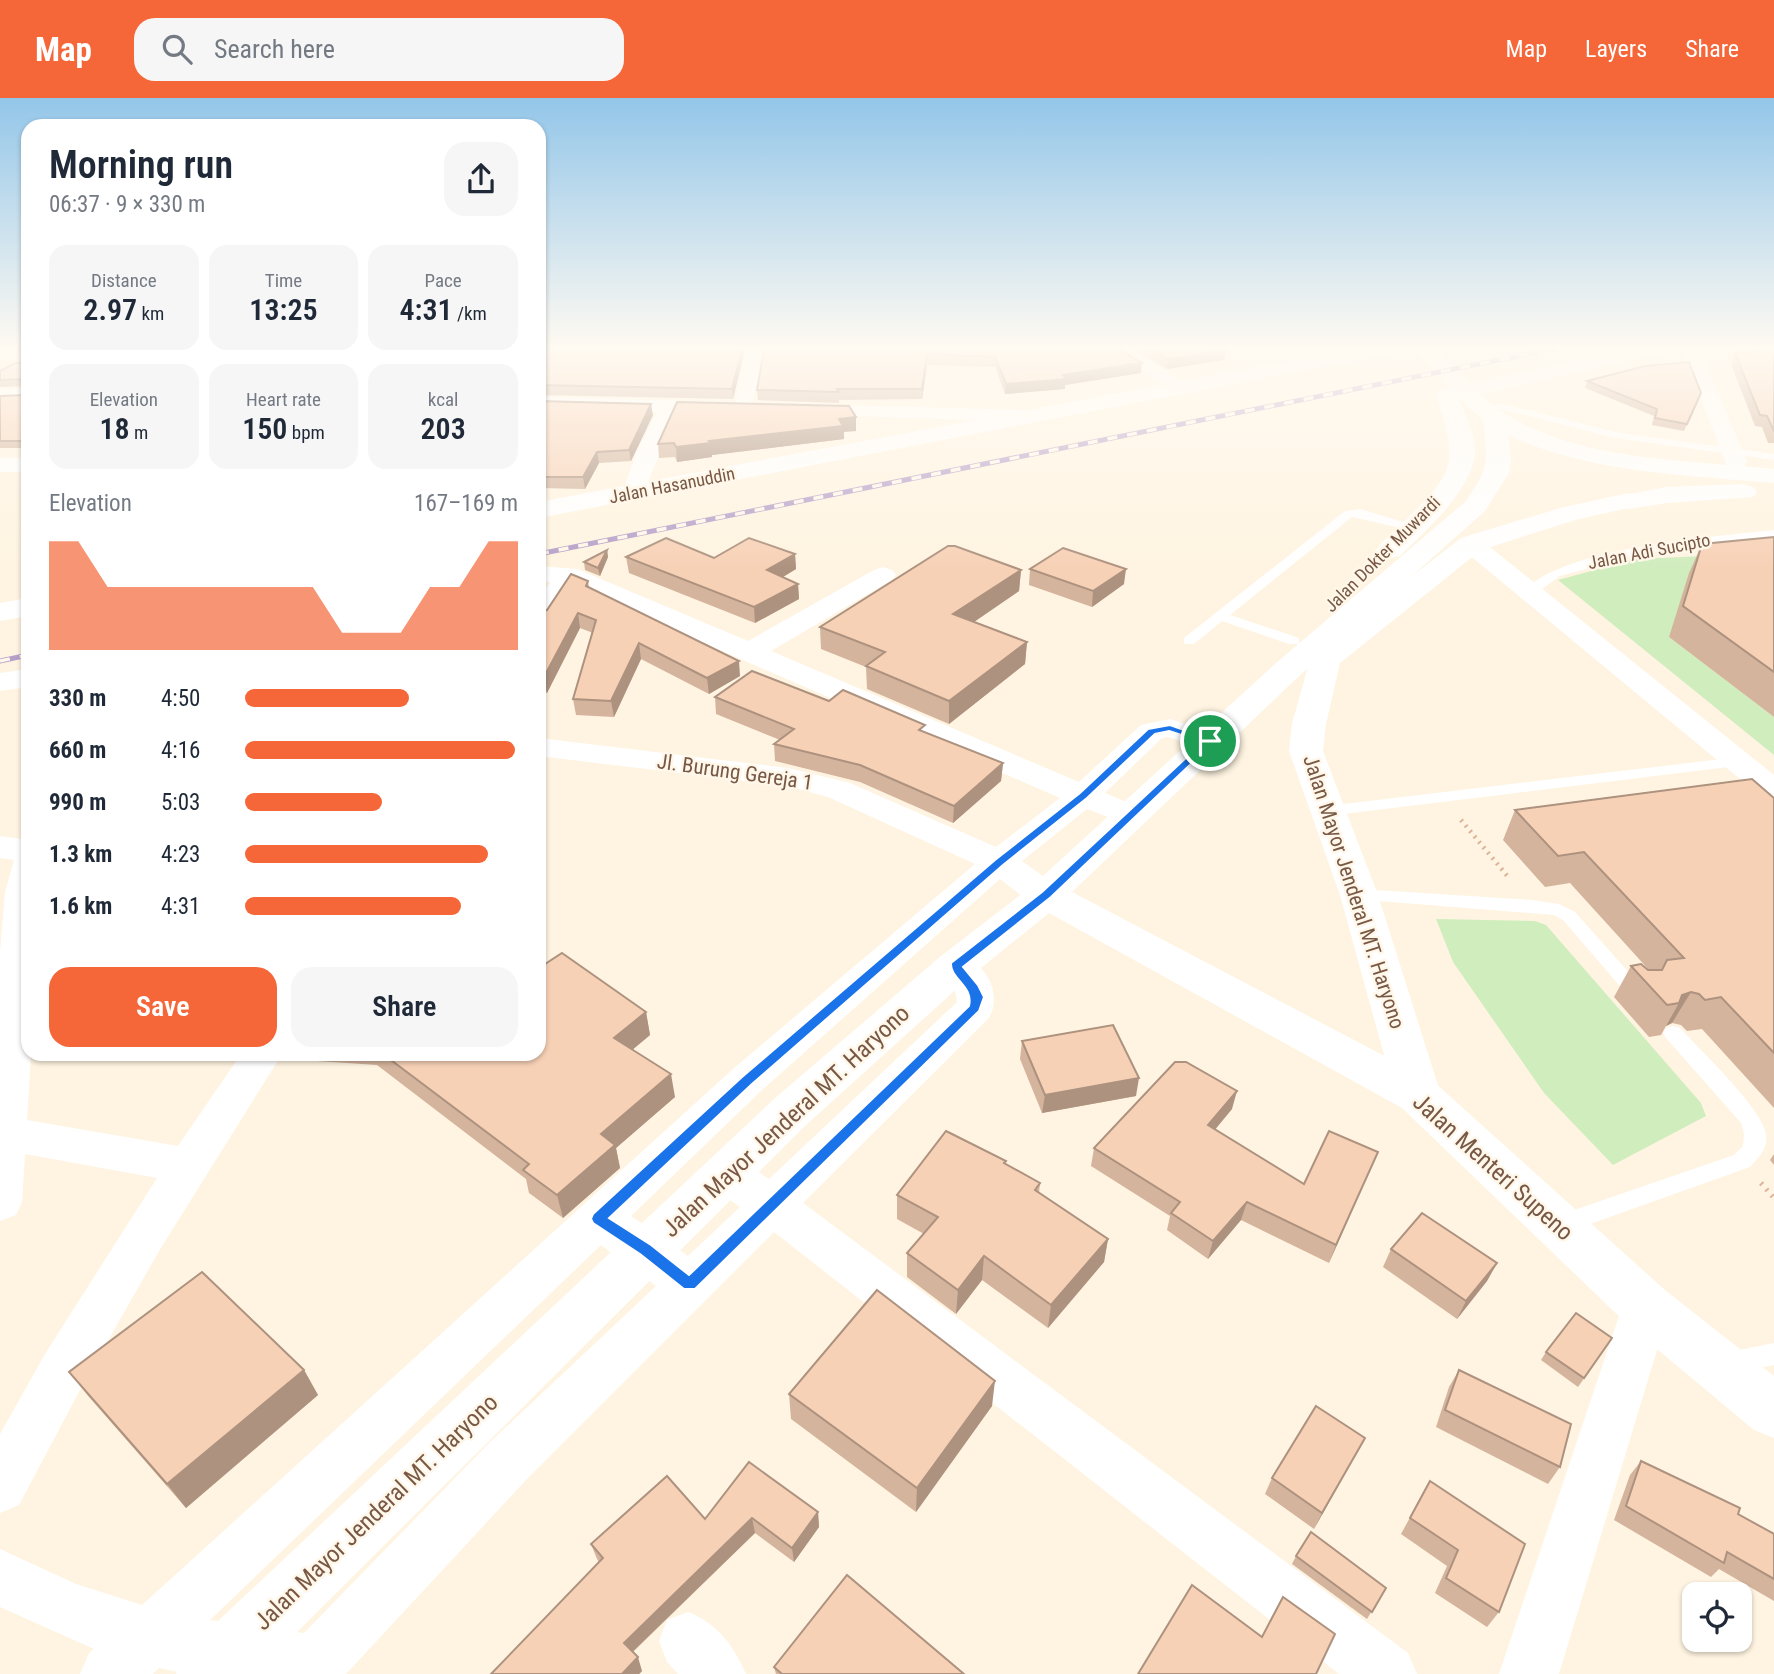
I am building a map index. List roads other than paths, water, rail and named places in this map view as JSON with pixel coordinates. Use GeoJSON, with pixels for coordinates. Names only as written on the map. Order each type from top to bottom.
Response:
{"type":"FeatureCollection","features":[{"type":"Feature","properties":{"kind":"main road","name":"Jalan Hasanuddin"},"geometry":{"type":"LineString","coordinates":[[546,509],[994,423]]}},
{"type":"Feature","properties":{"kind":"main road","name":"Jalan Dokter Muwardi"},"geometry":{"type":"LineString","coordinates":[[1290,656],[1414,527],[1453,482],[1463,453],[1455,423]]}},
{"type":"Feature","properties":{"kind":"main road"},"geometry":{"type":"LineString","coordinates":[[1290,656],[1476,506],[1497,473],[1497,423]]}},
{"type":"Feature","properties":{"kind":"main road"},"geometry":{"type":"LineString","coordinates":[[1513,423],[1534,437],[1587,451],[1774,476]]}},
{"type":"Feature","properties":{"kind":"main road"},"geometry":{"type":"LineString","coordinates":[[1532,423],[1568,435],[1604,442],[1734,456],[1774,466]]}},
{"type":"Feature","properties":{"kind":"main road","name":"Jalan Mayor Jenderal MT. Haryono"},"geometry":{"type":"LineString","coordinates":[[1418,1095],[1359,895],[1306,751],[1308,724],[1325,659],[1471,544],[1569,513],[1628,501],[1667,495],[1774,491]]}},
{"type":"Feature","properties":{"kind":"main road"},"geometry":{"type":"LineString","coordinates":[[0,612],[21,608]]}},
{"type":"Feature","properties":{"kind":"main road","name":"Jalan Mayor Jenderal MT. Haryono"},"geometry":{"type":"LineString","coordinates":[[219,1664],[790,1112],[888,1059],[956,966],[1046,895],[1210,741],[1290,656]]}},
{"type":"Feature","properties":{"kind":"main road","name":"Jalan Menteri Supeno"},"geometry":{"type":"LineString","coordinates":[[1046,895],[1418,1095],[1646,1307],[1774,1411]]}},
{"type":"Feature","properties":{"kind":"street"},"geometry":{"type":"LineString","coordinates":[[633,493],[662,423]]}},
{"type":"Feature","properties":{"kind":"street"},"geometry":{"type":"LineString","coordinates":[[1721,423],[1734,456]]}},
{"type":"Feature","properties":{"kind":"street"},"geometry":{"type":"LineString","coordinates":[[0,465],[21,465]]}},
{"type":"Feature","properties":{"kind":"street"},"geometry":{"type":"LineString","coordinates":[[1471,544],[1774,791]]}},
{"type":"Feature","properties":{"kind":"street"},"geometry":{"type":"LineString","coordinates":[[546,574],[568,574],[1131,816]]}},
{"type":"Feature","properties":{"kind":"street"},"geometry":{"type":"LineString","coordinates":[[546,607],[568,574]]}},
{"type":"Feature","properties":{"kind":"street"},"geometry":{"type":"LineString","coordinates":[[749,652],[883,575]]}},
{"type":"Feature","properties":{"kind":"street"},"geometry":{"type":"LineString","coordinates":[[0,682],[21,679]]}},
{"type":"Feature","properties":{"kind":"street"},"geometry":{"type":"LineString","coordinates":[[110,1674],[747,1080],[999,862],[1084,795],[1156,729],[1170,728],[1210,741]]}},
{"type":"Feature","properties":{"kind":"street","name":"Jl. Burung Gereja 1"},"geometry":{"type":"LineString","coordinates":[[546,748],[788,777],[816,783],[839,790],[999,862]]}},
{"type":"Feature","properties":{"kind":"street"},"geometry":{"type":"LineString","coordinates":[[0,847],[21,850]]}},
{"type":"Feature","properties":{"kind":"street","name":"Jalan Menteri Supeno"},"geometry":{"type":"LineString","coordinates":[[999,862],[1046,895]]}},
{"type":"Feature","properties":{"kind":"street"},"geometry":{"type":"LineString","coordinates":[[0,1202],[21,917]]}},
{"type":"Feature","properties":{"kind":"street"},"geometry":{"type":"LineString","coordinates":[[0,1577],[69,1611],[151,1636],[219,1664],[311,1669],[508,1461],[771,1204],[888,1059]]}},
{"type":"Feature","properties":{"kind":"street"},"geometry":{"type":"LineString","coordinates":[[0,1486],[63,1371],[143,1237],[257,1061]]}},
{"type":"Feature","properties":{"kind":"street"},"geometry":{"type":"LineString","coordinates":[[747,1080],[790,1112]]}},
{"type":"Feature","properties":{"kind":"street"},"geometry":{"type":"LineString","coordinates":[[5,1120],[189,1166]]}},
{"type":"Feature","properties":{"kind":"street"},"geometry":{"type":"LineString","coordinates":[[725,1173],[771,1204],[1387,1674]]}},
{"type":"Feature","properties":{"kind":"street"},"geometry":{"type":"LineString","coordinates":[[598,1219],[646,1250],[689,1284]]}},
{"type":"Feature","properties":{"kind":"street"},"geometry":{"type":"LineString","coordinates":[[1529,1674],[1646,1307]]}},
{"type":"Feature","properties":{"kind":"street"},"geometry":{"type":"LineString","coordinates":[[467,1423],[508,1461]]}},
{"type":"Feature","properties":{"kind":"lane"},"geometry":{"type":"LineString","coordinates":[[1550,423],[1734,456],[1774,457]]}},
{"type":"Feature","properties":{"kind":"lane"},"geometry":{"type":"LineString","coordinates":[[1189,641],[1349,513],[1360,513],[1414,527]]}},
{"type":"Feature","properties":{"kind":"lane","name":"Jalan Adi Sucipto"},"geometry":{"type":"LineString","coordinates":[[1531,591],[1556,573],[1648,548],[1774,534]]}},
{"type":"Feature","properties":{"kind":"lane"},"geometry":{"type":"LineString","coordinates":[[1220,616],[1290,656]]}},
{"type":"Feature","properties":{"kind":"lane"},"geometry":{"type":"LineString","coordinates":[[1327,811],[1739,762]]}},
{"type":"Feature","properties":{"kind":"lane"},"geometry":{"type":"LineString","coordinates":[[1359,895],[1532,905],[1559,910],[1569,916],[1638,994]]}},
{"type":"Feature","properties":{"kind":"lane"},"geometry":{"type":"LineString","coordinates":[[1558,1225],[1716,1172],[1742,1161],[1754,1149],[1755,1134],[1750,1119],[1673,1033]]}},
{"type":"Feature","properties":{"kind":"lane"},"geometry":{"type":"LineString","coordinates":[[1717,1364],[1774,1354]]}},
{"type":"Feature","properties":{"kind":"railway"},"geometry":{"type":"LineString","coordinates":[[546,553],[1189,423]]}},
{"type":"Feature","properties":{"kind":"railway"},"geometry":{"type":"LineString","coordinates":[[0,661],[21,656]]}}]}
